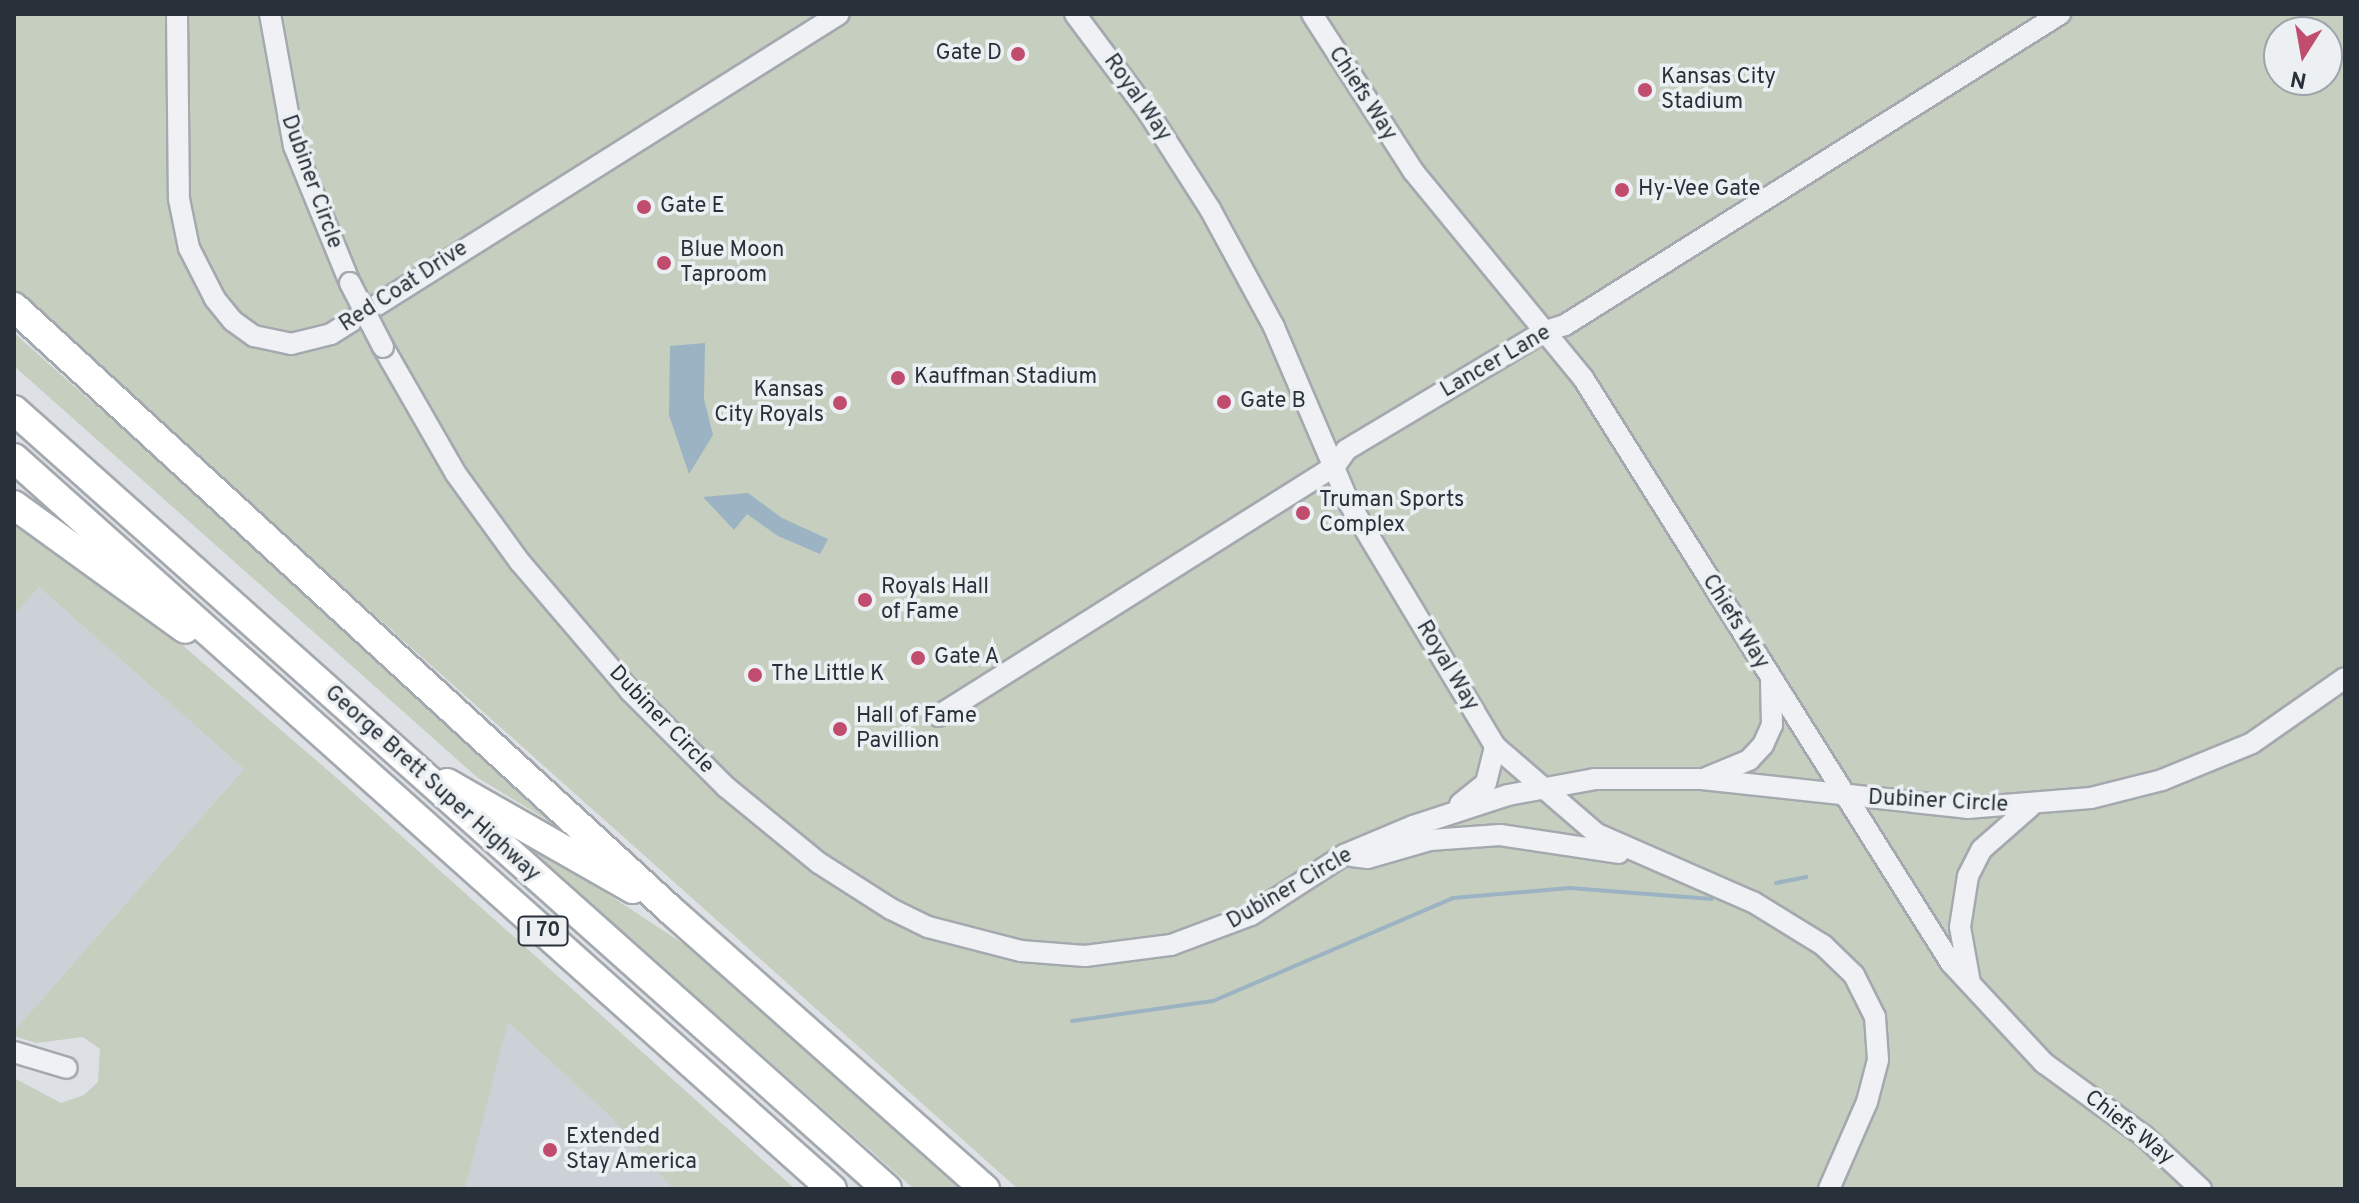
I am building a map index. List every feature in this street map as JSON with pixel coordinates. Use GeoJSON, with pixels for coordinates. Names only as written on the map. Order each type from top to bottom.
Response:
{"type":"FeatureCollection","features":[{"type":"Feature","properties":{"kind":"highway"},"geometry":{"type":"LineString","coordinates":[[14,307],[674,913],[985,1189]]}},
{"type":"Feature","properties":{"kind":"highway","name":"George Brett Super Highway"},"geometry":{"type":"LineString","coordinates":[[14,410],[887,1189]]}},
{"type":"Feature","properties":{"kind":"highway","name":"George Brett Super Highway"},"geometry":{"type":"LineString","coordinates":[[14,458],[832,1189]]}},
{"type":"Feature","properties":{"kind":"highway"},"geometry":{"type":"LineString","coordinates":[[14,505],[69,541],[158,612],[254,672]]}},
{"type":"Feature","properties":{"kind":"highway"},"geometry":{"type":"LineString","coordinates":[[410,765],[674,913]]}},
{"type":"Feature","properties":{"kind":"street","name":"Red Coat Drive"},"geometry":{"type":"LineString","coordinates":[[177,14],[179,199],[189,248],[215,299],[233,321],[254,336],[291,344],[331,334],[839,14]]}},
{"type":"Feature","properties":{"kind":"street","name":"Dubiner Circle"},"geometry":{"type":"LineString","coordinates":[[270,14],[294,146],[350,283],[383,347],[488,519],[630,691],[783,836],[891,909],[991,945],[1051,955],[1116,954],[1215,932],[1344,855],[1444,814],[1542,788],[1595,779],[1702,779],[1925,806],[2030,807],[2122,791],[2187,771],[2275,730],[2345,678]]}},
{"type":"Feature","properties":{"kind":"street","name":"Royal Way"},"geometry":{"type":"LineString","coordinates":[[1075,14],[1148,112],[1210,209],[1274,327],[1349,503],[1495,746],[1597,834],[1716,885],[1789,923],[1840,960],[1867,997],[1878,1060],[1867,1102],[1829,1189]]}},
{"type":"Feature","properties":{"kind":"street","name":"Chiefs Way"},"geometry":{"type":"LineString","coordinates":[[1312,14],[1401,155],[1583,378],[1842,796],[1971,987],[2044,1063],[2144,1136],[2201,1189]]}},
{"type":"Feature","properties":{"kind":"street","name":"Lancer Lane"},"geometry":{"type":"LineString","coordinates":[[938,716],[1335,466],[1346,450],[1543,332],[1565,325],[2060,14]]}},
{"type":"Feature","properties":{"kind":"street"},"geometry":{"type":"LineString","coordinates":[[1702,779],[1749,760],[1763,745],[1772,725],[1771,680]]}},
{"type":"Feature","properties":{"kind":"street"},"geometry":{"type":"LineString","coordinates":[[1444,814],[1486,783],[1495,746]]}},
{"type":"Feature","properties":{"kind":"street"},"geometry":{"type":"LineString","coordinates":[[1971,987],[1960,927],[1968,876],[1982,849],[2030,807]]}},
{"type":"Feature","properties":{"kind":"street"},"geometry":{"type":"LineString","coordinates":[[1344,855],[1368,858],[1430,840],[1500,835],[1647,858]]}},
{"type":"Feature","properties":{"kind":"street"},"geometry":{"type":"LineString","coordinates":[[14,1052],[67,1068]]}},
{"type":"Feature","properties":{"kind":"shaded area"},"geometry":{"type":"Polygon","coordinates":[[[39,587],[244,769],[14,1031],[14,615],[39,587]]]}},
{"type":"Feature","properties":{"kind":"shaded area"},"geometry":{"type":"Polygon","coordinates":[[[507,1021],[613,1119],[673,1189],[465,1189],[507,1021]]]}},
{"type":"Feature","properties":{"kind":"green space","name":"Truman Sports Complex"},"geometry":{"type":"Polygon","coordinates":[[[15,14],[2345,14],[2345,1189],[1018,1189],[14,293],[15,14]]]}},
{"type":"Feature","properties":{"kind":"green space"},"geometry":{"type":"Polygon","coordinates":[[[14,333],[597,850],[478,778],[14,366],[14,333]]]}},
{"type":"Feature","properties":{"kind":"green space"},"geometry":{"type":"Polygon","coordinates":[[[14,513],[123,594],[339,780],[795,1189],[673,1189],[613,1119],[508,1022],[465,1189],[14,1189],[14,1078],[61,1103],[84,1095],[98,1082],[100,1049],[83,1037],[36,1043],[14,1036],[14,1031],[244,769],[39,587],[14,615],[14,513]]]}},
{"type":"Feature","properties":{"kind":"green space"},"geometry":{"type":"Polygon","coordinates":[[[524,839],[708,960],[966,1189],[914,1189],[522,843],[524,839]]]}},
{"type":"Feature","properties":{"kind":"water"},"geometry":{"type":"Polygon","coordinates":[[[705,343],[704,399],[713,435],[689,474],[669,415],[670,346],[705,343]]]}},
{"type":"Feature","properties":{"kind":"water"},"geometry":{"type":"Polygon","coordinates":[[[748,493],[782,518],[828,539],[820,554],[778,536],[747,514],[734,530],[703,497],[748,493]]]}},
{"type":"Feature","properties":{"kind":"waterway"},"geometry":{"type":"LineString","coordinates":[[1776,883],[1806,877]]}},
{"type":"Feature","properties":{"kind":"waterway"},"geometry":{"type":"LineString","coordinates":[[1072,1021],[1213,1001],[1453,898],[1570,888],[1712,899]]}},
{"type":"Feature","properties":{"kind":"place","name":"Gate D"},"geometry":{"type":"Point","coordinates":[1018,54]}},
{"type":"Feature","properties":{"kind":"place","name":"Kansas City Stadium"},"geometry":{"type":"Point","coordinates":[1645,90]}},
{"type":"Feature","properties":{"kind":"place","name":"Hy-Vee Gate"},"geometry":{"type":"Point","coordinates":[1622,190]}},
{"type":"Feature","properties":{"kind":"place","name":"Gate E"},"geometry":{"type":"Point","coordinates":[644,207]}},
{"type":"Feature","properties":{"kind":"place","name":"Blue Moon Taproom"},"geometry":{"type":"Point","coordinates":[664,263]}},
{"type":"Feature","properties":{"kind":"place","name":"Kauffman Stadium"},"geometry":{"type":"Point","coordinates":[898,378]}},
{"type":"Feature","properties":{"kind":"place","name":"Gate B"},"geometry":{"type":"Point","coordinates":[1224,402]}},
{"type":"Feature","properties":{"kind":"place","name":"Kansas City Royals"},"geometry":{"type":"Point","coordinates":[840,403]}},
{"type":"Feature","properties":{"kind":"place","name":"Truman Sports Complex"},"geometry":{"type":"Point","coordinates":[1303,513]}},
{"type":"Feature","properties":{"kind":"place","name":"Royals Hall of Fame"},"geometry":{"type":"Point","coordinates":[865,600]}},
{"type":"Feature","properties":{"kind":"place","name":"Gate A"},"geometry":{"type":"Point","coordinates":[918,658]}},
{"type":"Feature","properties":{"kind":"place","name":"The Little K"},"geometry":{"type":"Point","coordinates":[755,675]}},
{"type":"Feature","properties":{"kind":"place","name":"Hall of Fame Pavillion"},"geometry":{"type":"Point","coordinates":[840,729]}},
{"type":"Feature","properties":{"kind":"place","name":"Extended Stay America"},"geometry":{"type":"Point","coordinates":[550,1150]}}]}
